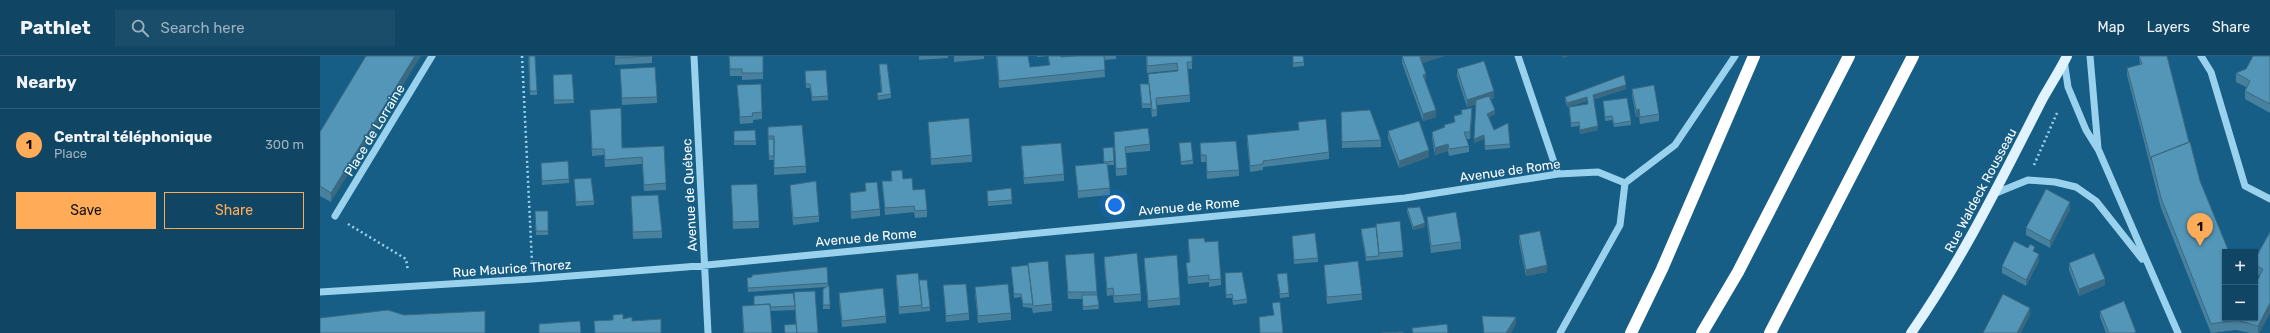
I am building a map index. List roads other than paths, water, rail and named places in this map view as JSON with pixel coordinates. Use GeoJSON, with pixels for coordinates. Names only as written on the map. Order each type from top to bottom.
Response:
{"type":"FeatureCollection","features":[{"type":"Feature","properties":{"kind":"highway"},"geometry":{"type":"LineString","coordinates":[[1631,333],[1662,269],[1754,56]]}},
{"type":"Feature","properties":{"kind":"highway"},"geometry":{"type":"LineString","coordinates":[[1702,333],[1738,272],[1849,56]]}},
{"type":"Feature","properties":{"kind":"highway"},"geometry":{"type":"LineString","coordinates":[[1770,333],[1913,56]]}},
{"type":"Feature","properties":{"kind":"main road","name":"Rue Waldeck Rousseau"},"geometry":{"type":"LineString","coordinates":[[1910,333],[1940,291],[1996,193],[2064,58]]}},
{"type":"Feature","properties":{"kind":"street","name":"Place de Lorraine"},"geometry":{"type":"LineString","coordinates":[[336,216],[432,56]]}},
{"type":"Feature","properties":{"kind":"street","name":"Avenue de Québec"},"geometry":{"type":"LineString","coordinates":[[694,56],[708,333]]}},
{"type":"Feature","properties":{"kind":"street"},"geometry":{"type":"LineString","coordinates":[[1518,56],[1558,174]]}},
{"type":"Feature","properties":{"kind":"street"},"geometry":{"type":"LineString","coordinates":[[1560,333],[1620,225],[1625,183],[1675,146],[1735,56]]}},
{"type":"Feature","properties":{"kind":"street"},"geometry":{"type":"LineString","coordinates":[[2090,56],[2099,150]]}},
{"type":"Feature","properties":{"kind":"street"},"geometry":{"type":"LineString","coordinates":[[2201,56],[2211,72],[2245,186],[2270,199]]}},
{"type":"Feature","properties":{"kind":"street"},"geometry":{"type":"LineString","coordinates":[[2064,58],[2068,87],[2086,130],[2099,150],[2178,333]]}},
{"type":"Feature","properties":{"kind":"street","name":"Avenue de Rome"},"geometry":{"type":"LineString","coordinates":[[704,265],[1405,198],[1558,174],[1598,172],[1625,183]]}},
{"type":"Feature","properties":{"kind":"street"},"geometry":{"type":"LineString","coordinates":[[1996,193],[2028,180],[2055,182],[2076,187],[2096,201],[2149,267]]}},
{"type":"Feature","properties":{"kind":"street","name":"Rue Maurice Thorez"},"geometry":{"type":"LineString","coordinates":[[320,292],[532,279],[704,265]]}},
{"type":"Feature","properties":{"kind":"place","name":"Central téléphonique"},"geometry":{"type":"Point","coordinates":[2200,246]}}]}
